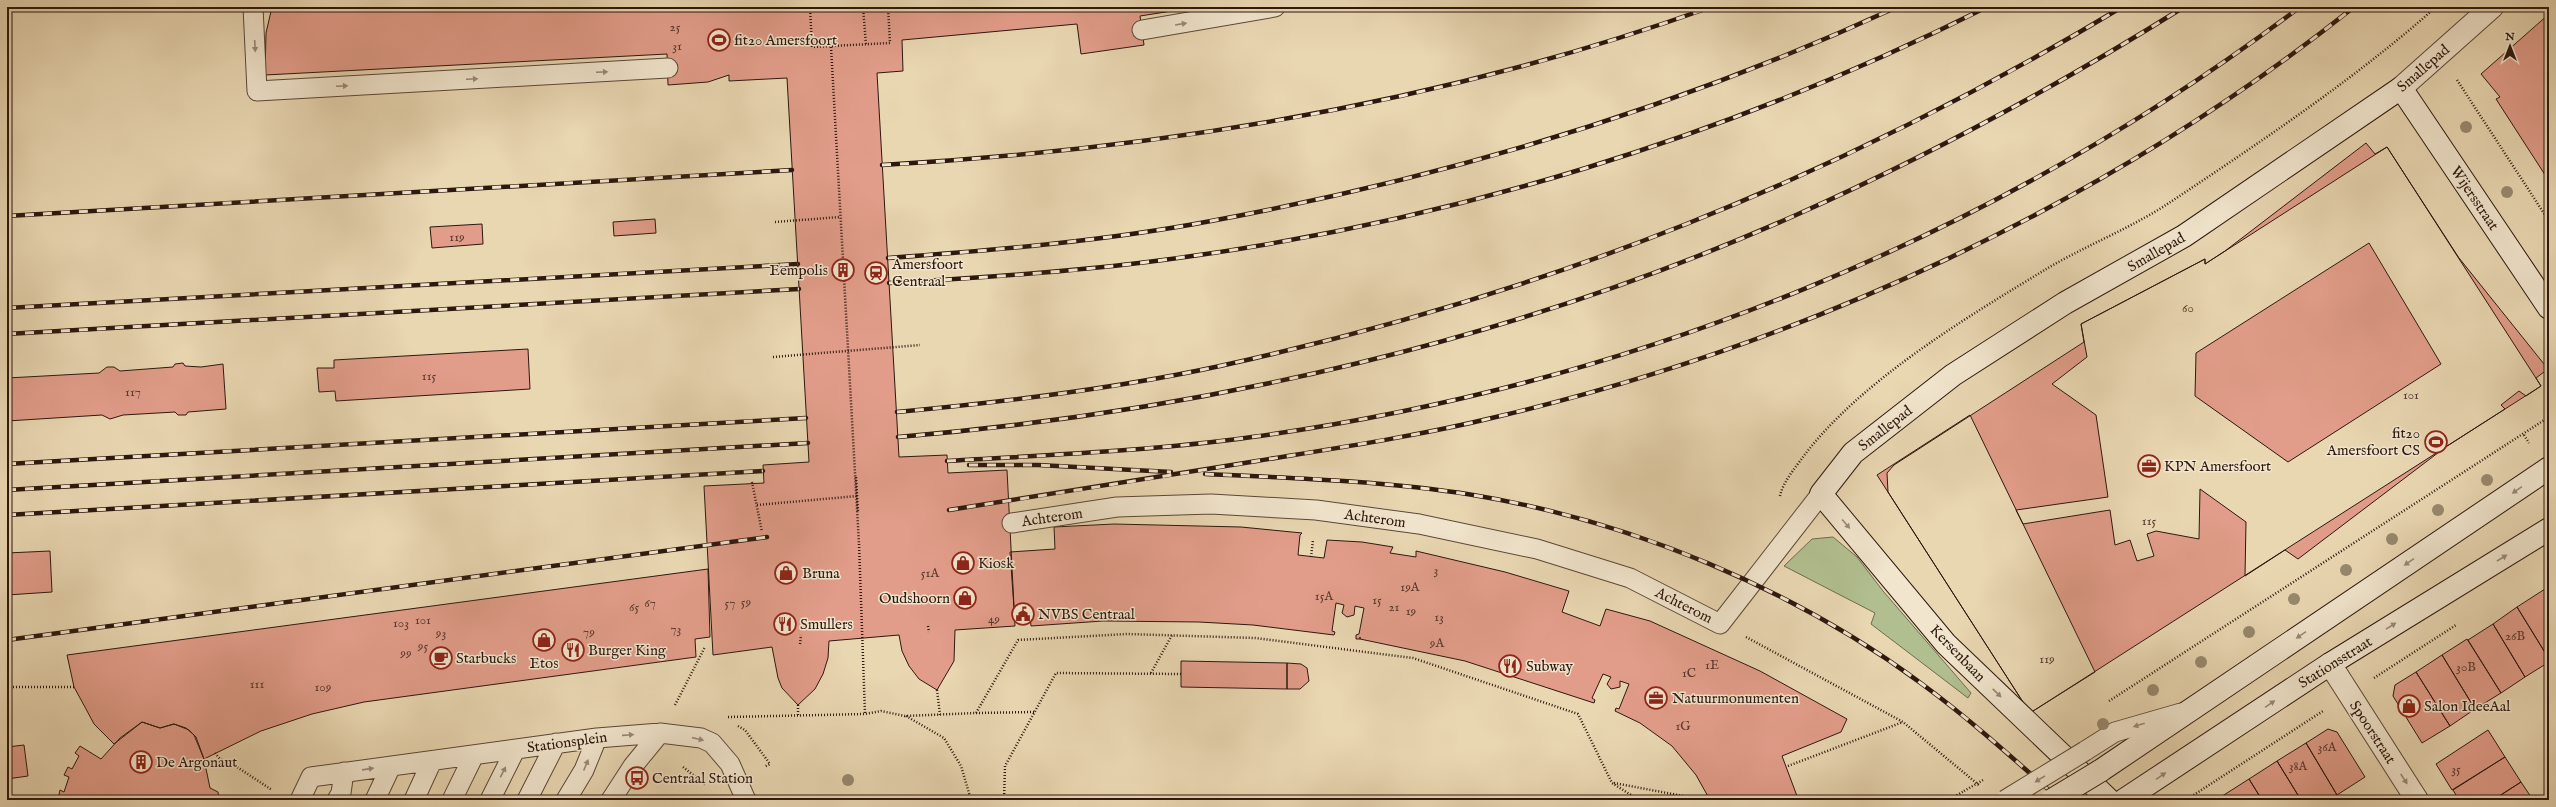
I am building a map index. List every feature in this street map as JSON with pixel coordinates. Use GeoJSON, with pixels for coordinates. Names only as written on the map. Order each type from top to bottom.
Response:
{"type":"FeatureCollection","features":[{"type":"Feature","properties":{"kind":"street","name":"Smallepad"},"geometry":{"type":"LineString","coordinates":[[1821,494],[1853,453],[1953,375],[2065,303],[2184,236],[2401,88],[2492,7]]}},
{"type":"Feature","properties":{"kind":"street","name":"Wijersstraat"},"geometry":{"type":"LineString","coordinates":[[2401,88],[2549,308]]}},
{"type":"Feature","properties":{"kind":"street"},"geometry":{"type":"LineString","coordinates":[[2052,800],[2190,710],[2549,468]]}},
{"type":"Feature","properties":{"kind":"street","name":"Kersenbaan"},"geometry":{"type":"LineString","coordinates":[[1821,494],[1946,644],[2121,799]]}},
{"type":"Feature","properties":{"kind":"street","name":"Stationsstraat"},"geometry":{"type":"LineString","coordinates":[[2121,799],[2330,664],[2549,529]]}},
{"type":"Feature","properties":{"kind":"street","name":"Spoorstraat"},"geometry":{"type":"LineString","coordinates":[[2330,664],[2417,800]]}},
{"type":"Feature","properties":{"kind":"lane"},"geometry":{"type":"LineString","coordinates":[[253,7],[257,91],[668,68]]}},
{"type":"Feature","properties":{"kind":"lane"},"geometry":{"type":"LineString","coordinates":[[1142,30],[1275,7]]}},
{"type":"Feature","properties":{"kind":"lane","name":"Achterom"},"geometry":{"type":"LineString","coordinates":[[1012,523],[1117,507],[1211,504],[1316,510],[1412,523],[1537,549],[1630,578],[1720,624],[1821,494]]}},
{"type":"Feature","properties":{"kind":"lane"},"geometry":{"type":"LineString","coordinates":[[2005,800],[2115,732],[2190,710]]}},
{"type":"Feature","properties":{"kind":"lane"},"geometry":{"type":"LineString","coordinates":[[611,800],[633,766],[660,733]]}},
{"type":"Feature","properties":{"kind":"lane","name":"Stationsplein"},"geometry":{"type":"LineString","coordinates":[[300,800],[311,777],[515,750],[556,743],[660,733],[701,738],[712,743],[730,764],[746,800]]}},
{"type":"Feature","properties":{"kind":"lane"},"geometry":{"type":"LineString","coordinates":[[569,795],[584,770],[597,738]]}},
{"type":"Feature","properties":{"kind":"lane"},"geometry":{"type":"LineString","coordinates":[[529,797],[556,743]]}},
{"type":"Feature","properties":{"kind":"lane"},"geometry":{"type":"LineString","coordinates":[[491,798],[515,750]]}},
{"type":"Feature","properties":{"kind":"lane"},"geometry":{"type":"LineString","coordinates":[[452,800],[474,755]]}},
{"type":"Feature","properties":{"kind":"lane"},"geometry":{"type":"LineString","coordinates":[[414,800],[432,761]]}},
{"type":"Feature","properties":{"kind":"lane"},"geometry":{"type":"LineString","coordinates":[[375,800],[391,766]]}},
{"type":"Feature","properties":{"kind":"lane"},"geometry":{"type":"LineString","coordinates":[[337,800],[341,793],[344,772]]}},
{"type":"Feature","properties":{"kind":"path"},"geometry":{"type":"LineString","coordinates":[[810,7],[812,47],[890,43],[888,7]]}},
{"type":"Feature","properties":{"kind":"path"},"geometry":{"type":"LineString","coordinates":[[863,7],[866,45]]}},
{"type":"Feature","properties":{"kind":"path"},"geometry":{"type":"LineString","coordinates":[[2355,74],[2436,7]]}},
{"type":"Feature","properties":{"kind":"path"},"geometry":{"type":"LineString","coordinates":[[2417,24],[2440,54],[2549,221]]}},
{"type":"Feature","properties":{"kind":"path"},"geometry":{"type":"LineString","coordinates":[[831,46],[858,512]]}},
{"type":"Feature","properties":{"kind":"path"},"geometry":{"type":"LineString","coordinates":[[775,222],[840,217]]}},
{"type":"Feature","properties":{"kind":"path"},"geometry":{"type":"LineString","coordinates":[[773,357],[920,345]]}},
{"type":"Feature","properties":{"kind":"path"},"geometry":{"type":"LineString","coordinates":[[2107,703],[2524,435],[2549,417]]}},
{"type":"Feature","properties":{"kind":"path"},"geometry":{"type":"LineString","coordinates":[[856,477],[860,544],[865,714]]}},
{"type":"Feature","properties":{"kind":"path"},"geometry":{"type":"LineString","coordinates":[[752,482],[762,532]]}},
{"type":"Feature","properties":{"kind":"path"},"geometry":{"type":"LineString","coordinates":[[757,505],[857,496]]}},
{"type":"Feature","properties":{"kind":"path","name":"Achterom"},"geometry":{"type":"LineString","coordinates":[[1720,624],[1903,722]]}},
{"type":"Feature","properties":{"kind":"path"},"geometry":{"type":"LineString","coordinates":[[928,626],[928,632]]}},
{"type":"Feature","properties":{"kind":"path"},"geometry":{"type":"LineString","coordinates":[[976,713],[1018,640],[1127,634],[1255,638],[1421,661],[1578,714],[1612,783],[1639,800]]}},
{"type":"Feature","properties":{"kind":"path"},"geometry":{"type":"LineString","coordinates":[[800,644],[801,635]]}},
{"type":"Feature","properties":{"kind":"path"},"geometry":{"type":"LineString","coordinates":[[1151,674],[1172,636]]}},
{"type":"Feature","properties":{"kind":"path"},"geometry":{"type":"LineString","coordinates":[[681,706],[675,705],[705,647]]}},
{"type":"Feature","properties":{"kind":"path"},"geometry":{"type":"LineString","coordinates":[[1004,800],[1005,766],[1056,673],[1181,674]]}},
{"type":"Feature","properties":{"kind":"path"},"geometry":{"type":"LineString","coordinates":[[7,687],[74,687]]}},
{"type":"Feature","properties":{"kind":"path"},"geometry":{"type":"LineString","coordinates":[[937,690],[940,715]]}},
{"type":"Feature","properties":{"kind":"path"},"geometry":{"type":"LineString","coordinates":[[798,705],[798,716]]}},
{"type":"Feature","properties":{"kind":"path"},"geometry":{"type":"LineString","coordinates":[[724,717],[865,714],[882,711],[905,716],[1034,712]]}},
{"type":"Feature","properties":{"kind":"path"},"geometry":{"type":"LineString","coordinates":[[905,716],[944,738],[961,766],[971,800]]}},
{"type":"Feature","properties":{"kind":"path"},"geometry":{"type":"LineString","coordinates":[[1788,766],[1903,722],[1986,790]]}},
{"type":"Feature","properties":{"kind":"path"},"geometry":{"type":"LineString","coordinates":[[215,753],[220,759],[234,765],[279,795]]}},
{"type":"Feature","properties":{"kind":"path"},"geometry":{"type":"LineString","coordinates":[[677,766],[683,767],[708,787]]}},
{"type":"Feature","properties":{"kind":"path"},"geometry":{"type":"LineString","coordinates":[[1612,783],[1699,799],[1708,796]]}},
{"type":"Feature","properties":{"kind":"path"},"geometry":{"type":"LineString","coordinates":[[1949,800],[1964,791]]}},
{"type":"Feature","properties":{"kind":"green space"},"geometry":{"type":"Polygon","coordinates":[[[1833,537],[1857,557],[1883,591],[1971,693],[1968,698],[1871,624],[1875,613],[1784,566],[1812,539],[1833,537]]]}},
{"type":"Feature","properties":{"kind":"building","name":"Eempolis"},"geometry":{"type":"Polygon","coordinates":[[[272,7],[1198,7],[1140,16],[1144,45],[1081,54],[1077,24],[902,40],[903,71],[877,73],[899,457],[947,455],[948,473],[1007,470],[1015,626],[955,630],[954,661],[937,690],[919,679],[909,666],[902,651],[899,635],[829,641],[828,658],[823,674],[815,689],[798,705],[782,688],[778,678],[772,647],[713,655],[704,486],[764,483],[763,465],[809,462],[787,78],[729,81],[729,75],[708,82],[668,85],[667,54],[265,75],[266,33],[272,7]]]}},
{"type":"Feature","properties":{"kind":"building"},"geometry":{"type":"Polygon","coordinates":[[[2549,14],[2549,181],[2496,99],[2500,97],[2481,74],[2549,14]]]}},
{"type":"Feature","properties":{"kind":"building"},"geometry":{"type":"Polygon","coordinates":[[[2366,143],[2375,154],[2387,147],[2459,258],[2548,369],[2536,378],[2541,386],[2526,396],[2519,391],[2501,405],[2505,409],[2447,446],[2298,559],[2285,550],[2245,576],[2246,522],[2200,489],[2199,539],[2156,531],[2147,534],[2154,556],[2137,561],[2130,540],[2115,545],[2110,510],[2023,524],[2016,510],[2108,497],[2096,415],[2052,384],[2087,357],[2081,324],[2205,259],[2205,264],[2225,251],[2366,143]],[[2369,243],[2196,353],[2195,396],[2288,462],[2441,364],[2369,243]]]}},
{"type":"Feature","properties":{"kind":"building"},"geometry":{"type":"Polygon","coordinates":[[[2387,147],[2541,386],[2030,713],[1888,492],[1887,473],[1894,465],[2084,342],[2081,324],[2205,259],[2205,264],[2387,147]]]}},
{"type":"Feature","properties":{"kind":"building"},"geometry":{"type":"Polygon","coordinates":[[[655,219],[656,233],[614,236],[613,222],[655,219]]]}},
{"type":"Feature","properties":{"kind":"building"},"geometry":{"type":"Polygon","coordinates":[[[482,224],[483,244],[432,248],[430,227],[482,224]]]}},
{"type":"Feature","properties":{"kind":"building"},"geometry":{"type":"Polygon","coordinates":[[[528,349],[530,389],[336,401],[335,391],[319,392],[317,368],[334,368],[334,360],[528,349]]]}},
{"type":"Feature","properties":{"kind":"building"},"geometry":{"type":"Polygon","coordinates":[[[183,363],[185,366],[201,367],[223,364],[226,409],[188,412],[186,415],[178,415],[175,412],[123,415],[110,419],[102,415],[7,421],[7,378],[99,373],[107,367],[114,367],[120,371],[173,367],[175,364],[183,363]]]}},
{"type":"Feature","properties":{"kind":"building"},"geometry":{"type":"Polygon","coordinates":[[[1970,415],[2095,672],[2030,713],[1877,475],[1970,415]]]}},
{"type":"Feature","properties":{"kind":"building"},"geometry":{"type":"Polygon","coordinates":[[[1114,524],[1241,527],[1302,533],[1300,535],[1298,555],[1324,558],[1327,540],[1362,542],[1393,547],[1390,553],[1416,557],[1416,551],[1505,572],[1569,591],[1562,612],[1600,626],[1606,609],[1650,621],[1760,671],[1847,719],[1841,732],[1782,756],[1797,796],[1809,800],[1710,800],[1696,775],[1672,746],[1640,723],[1615,711],[1616,708],[1619,709],[1629,684],[1620,681],[1620,687],[1611,689],[1607,684],[1611,677],[1603,674],[1592,698],[1595,700],[1594,703],[1465,661],[1356,639],[1356,635],[1359,634],[1364,608],[1355,606],[1354,615],[1347,617],[1342,613],[1344,605],[1336,603],[1332,631],[1335,632],[1334,635],[1253,625],[1199,622],[1103,621],[1031,626],[1029,607],[1014,608],[1010,552],[1055,549],[1054,527],[1114,524]]]}},
{"type":"Feature","properties":{"kind":"building"},"geometry":{"type":"Polygon","coordinates":[[[50,551],[52,592],[7,595],[7,553],[50,551]]]}},
{"type":"Feature","properties":{"kind":"building"},"geometry":{"type":"Polygon","coordinates":[[[708,569],[710,637],[695,639],[696,657],[364,702],[312,714],[261,731],[204,759],[194,735],[186,728],[174,724],[160,728],[142,722],[114,744],[94,724],[74,687],[67,655],[708,569]]]}},
{"type":"Feature","properties":{"kind":"building"},"geometry":{"type":"Polygon","coordinates":[[[2545,589],[2549,595],[2549,659],[2517,607],[2545,589]]]}},
{"type":"Feature","properties":{"kind":"building"},"geometry":{"type":"Polygon","coordinates":[[[2517,607],[2549,659],[2549,662],[2525,677],[2493,624],[2517,607]]]}},
{"type":"Feature","properties":{"kind":"building"},"geometry":{"type":"Polygon","coordinates":[[[2493,624],[2525,677],[2501,693],[2468,640],[2493,624]]]}},
{"type":"Feature","properties":{"kind":"building"},"geometry":{"type":"Polygon","coordinates":[[[2467,639],[2501,693],[2475,709],[2442,655],[2467,639]]]}},
{"type":"Feature","properties":{"kind":"building"},"geometry":{"type":"Polygon","coordinates":[[[2442,655],[2475,709],[2450,726],[2416,672],[2442,655]]]}},
{"type":"Feature","properties":{"kind":"building"},"geometry":{"type":"Polygon","coordinates":[[[1181,661],[1287,663],[1287,689],[1181,687],[1181,661]]]}},
{"type":"Feature","properties":{"kind":"building"},"geometry":{"type":"Polygon","coordinates":[[[1287,663],[1301,664],[1307,668],[1309,681],[1300,689],[1287,689],[1287,663]]]}},
{"type":"Feature","properties":{"kind":"building"},"geometry":{"type":"Polygon","coordinates":[[[2416,672],[2450,726],[2422,743],[2393,696],[2395,685],[2416,672]]]}},
{"type":"Feature","properties":{"kind":"building","name":"De Argonaut"},"geometry":{"type":"Polygon","coordinates":[[[142,722],[160,728],[174,724],[189,730],[196,737],[204,759],[210,788],[218,792],[219,800],[58,799],[60,790],[64,792],[69,777],[64,775],[68,767],[72,769],[79,756],[75,753],[80,746],[101,759],[120,738],[142,722]]]}},
{"type":"Feature","properties":{"kind":"building"},"geometry":{"type":"Polygon","coordinates":[[[2328,729],[2337,732],[2365,777],[2337,795],[2306,743],[2328,729]]]}},
{"type":"Feature","properties":{"kind":"building"},"geometry":{"type":"Polygon","coordinates":[[[2488,730],[2505,757],[2452,790],[2436,764],[2488,730]]]}},
{"type":"Feature","properties":{"kind":"building"},"geometry":{"type":"Polygon","coordinates":[[[2306,743],[2337,795],[2330,800],[2301,800],[2277,761],[2306,743]]]}},
{"type":"Feature","properties":{"kind":"building"},"geometry":{"type":"Polygon","coordinates":[[[24,745],[28,776],[7,779],[7,747],[24,745]]]}},
{"type":"Feature","properties":{"kind":"building"},"geometry":{"type":"Polygon","coordinates":[[[2505,757],[2521,782],[2493,800],[2459,800],[2453,790],[2505,757]]]}},
{"type":"Feature","properties":{"kind":"building"},"geometry":{"type":"Polygon","coordinates":[[[2277,761],[2301,800],[2262,800],[2249,779],[2277,761]]]}},
{"type":"Feature","properties":{"kind":"building"},"geometry":{"type":"Polygon","coordinates":[[[2249,779],[2262,800],[2216,800],[2249,779]]]}},
{"type":"Feature","properties":{"kind":"building"},"geometry":{"type":"Polygon","coordinates":[[[2521,782],[2533,800],[2493,800],[2521,782]]]}},
{"type":"Feature","properties":{"kind":"railway"},"geometry":{"type":"LineString","coordinates":[[882,165],[988,158],[1093,147],[1198,133],[1302,116],[1406,95],[1508,70],[1610,41],[1711,7]]}},
{"type":"Feature","properties":{"kind":"railway"},"geometry":{"type":"LineString","coordinates":[[888,258],[1010,248],[1171,228],[1300,203],[1387,183],[1474,161],[1561,135],[1646,107],[1731,77],[1897,7]]}},
{"type":"Feature","properties":{"kind":"railway"},"geometry":{"type":"LineString","coordinates":[[889,283],[1026,274],[1163,260],[1270,244],[1376,223],[1482,198],[1586,168],[1689,134],[1790,96],[1890,53],[1987,7]]}},
{"type":"Feature","properties":{"kind":"railway"},"geometry":{"type":"LineString","coordinates":[[897,412],[1059,394],[1220,366],[1341,337],[1459,304],[1574,266],[1686,224],[1797,177],[1906,126],[2015,69],[2122,7]]}},
{"type":"Feature","properties":{"kind":"railway"},"geometry":{"type":"LineString","coordinates":[[898,437],[1013,425],[1128,409],[1243,389],[1356,364],[1469,334],[1580,299],[1689,260],[1796,215],[1896,168],[1994,118],[2090,64],[2184,7]]}},
{"type":"Feature","properties":{"kind":"railway"},"geometry":{"type":"LineString","coordinates":[[947,461],[1138,449],[1252,437],[1394,413],[1533,380],[1670,339],[1804,289],[1934,231],[2060,164],[2182,90],[2300,7]]}},
{"type":"Feature","properties":{"kind":"railway"},"geometry":{"type":"LineString","coordinates":[[949,510],[1142,480],[1437,430],[1496,417],[1611,387],[1725,350],[1838,307],[1948,259],[2055,204],[2158,144],[2258,78],[2354,7]]}},
{"type":"Feature","properties":{"kind":"railway"},"geometry":{"type":"LineString","coordinates":[[7,216],[792,170]]}},
{"type":"Feature","properties":{"kind":"railway"},"geometry":{"type":"LineString","coordinates":[[7,308],[798,264]]}},
{"type":"Feature","properties":{"kind":"railway"},"geometry":{"type":"LineString","coordinates":[[7,334],[799,289]]}},
{"type":"Feature","properties":{"kind":"railway"},"geometry":{"type":"LineString","coordinates":[[7,464],[806,418]]}},
{"type":"Feature","properties":{"kind":"railway"},"geometry":{"type":"LineString","coordinates":[[7,490],[808,443]]}},
{"type":"Feature","properties":{"kind":"railway"},"geometry":{"type":"LineString","coordinates":[[969,465],[1038,465],[1171,472]]}},
{"type":"Feature","properties":{"kind":"railway"},"geometry":{"type":"LineString","coordinates":[[7,515],[763,471]]}},
{"type":"Feature","properties":{"kind":"railway"},"geometry":{"type":"LineString","coordinates":[[1205,474],[1373,483],[1440,490],[1532,507],[1592,522],[1651,541],[1709,564],[1765,589],[1820,618],[1872,650],[1922,684],[1958,712],[2060,800]]}},
{"type":"Feature","properties":{"kind":"railway"},"geometry":{"type":"LineString","coordinates":[[7,640],[767,537]]}},
{"type":"Feature","properties":{"kind":"place","name":"fit20 Amersfoort"},"geometry":{"type":"Point","coordinates":[719,40]}},
{"type":"Feature","properties":{"kind":"place","name":"Eempolis"},"geometry":{"type":"Point","coordinates":[843,270]}},
{"type":"Feature","properties":{"kind":"place","name":"Amersfoort Centraal"},"geometry":{"type":"Point","coordinates":[876,273]}},
{"type":"Feature","properties":{"kind":"place","name":"fit20 Amersfoort CS"},"geometry":{"type":"Point","coordinates":[2436,442]}},
{"type":"Feature","properties":{"kind":"place","name":"KPN Amersfoort"},"geometry":{"type":"Point","coordinates":[2149,466]}},
{"type":"Feature","properties":{"kind":"place","name":"Kiosk"},"geometry":{"type":"Point","coordinates":[963,563]}},
{"type":"Feature","properties":{"kind":"place","name":"Bruna"},"geometry":{"type":"Point","coordinates":[786,573]}},
{"type":"Feature","properties":{"kind":"place","name":"Oudshoorn"},"geometry":{"type":"Point","coordinates":[965,598]}},
{"type":"Feature","properties":{"kind":"place","name":"NVBS Centraal"},"geometry":{"type":"Point","coordinates":[1023,614]}},
{"type":"Feature","properties":{"kind":"place","name":"Smullers"},"geometry":{"type":"Point","coordinates":[785,624]}},
{"type":"Feature","properties":{"kind":"place","name":"Etos"},"geometry":{"type":"Point","coordinates":[544,640]}},
{"type":"Feature","properties":{"kind":"place","name":"Burger King"},"geometry":{"type":"Point","coordinates":[573,650]}},
{"type":"Feature","properties":{"kind":"place","name":"Starbucks"},"geometry":{"type":"Point","coordinates":[441,658]}},
{"type":"Feature","properties":{"kind":"place","name":"Subway"},"geometry":{"type":"Point","coordinates":[1510,666]}},
{"type":"Feature","properties":{"kind":"place","name":"Natuurmonumenten"},"geometry":{"type":"Point","coordinates":[1656,698]}},
{"type":"Feature","properties":{"kind":"place","name":"Salon IdeeAal"},"geometry":{"type":"Point","coordinates":[2409,706]}},
{"type":"Feature","properties":{"kind":"place","name":"De Argonaut"},"geometry":{"type":"Point","coordinates":[141,762]}},
{"type":"Feature","properties":{"kind":"place","name":"Centraal Station"},"geometry":{"type":"Point","coordinates":[637,778]}}]}
